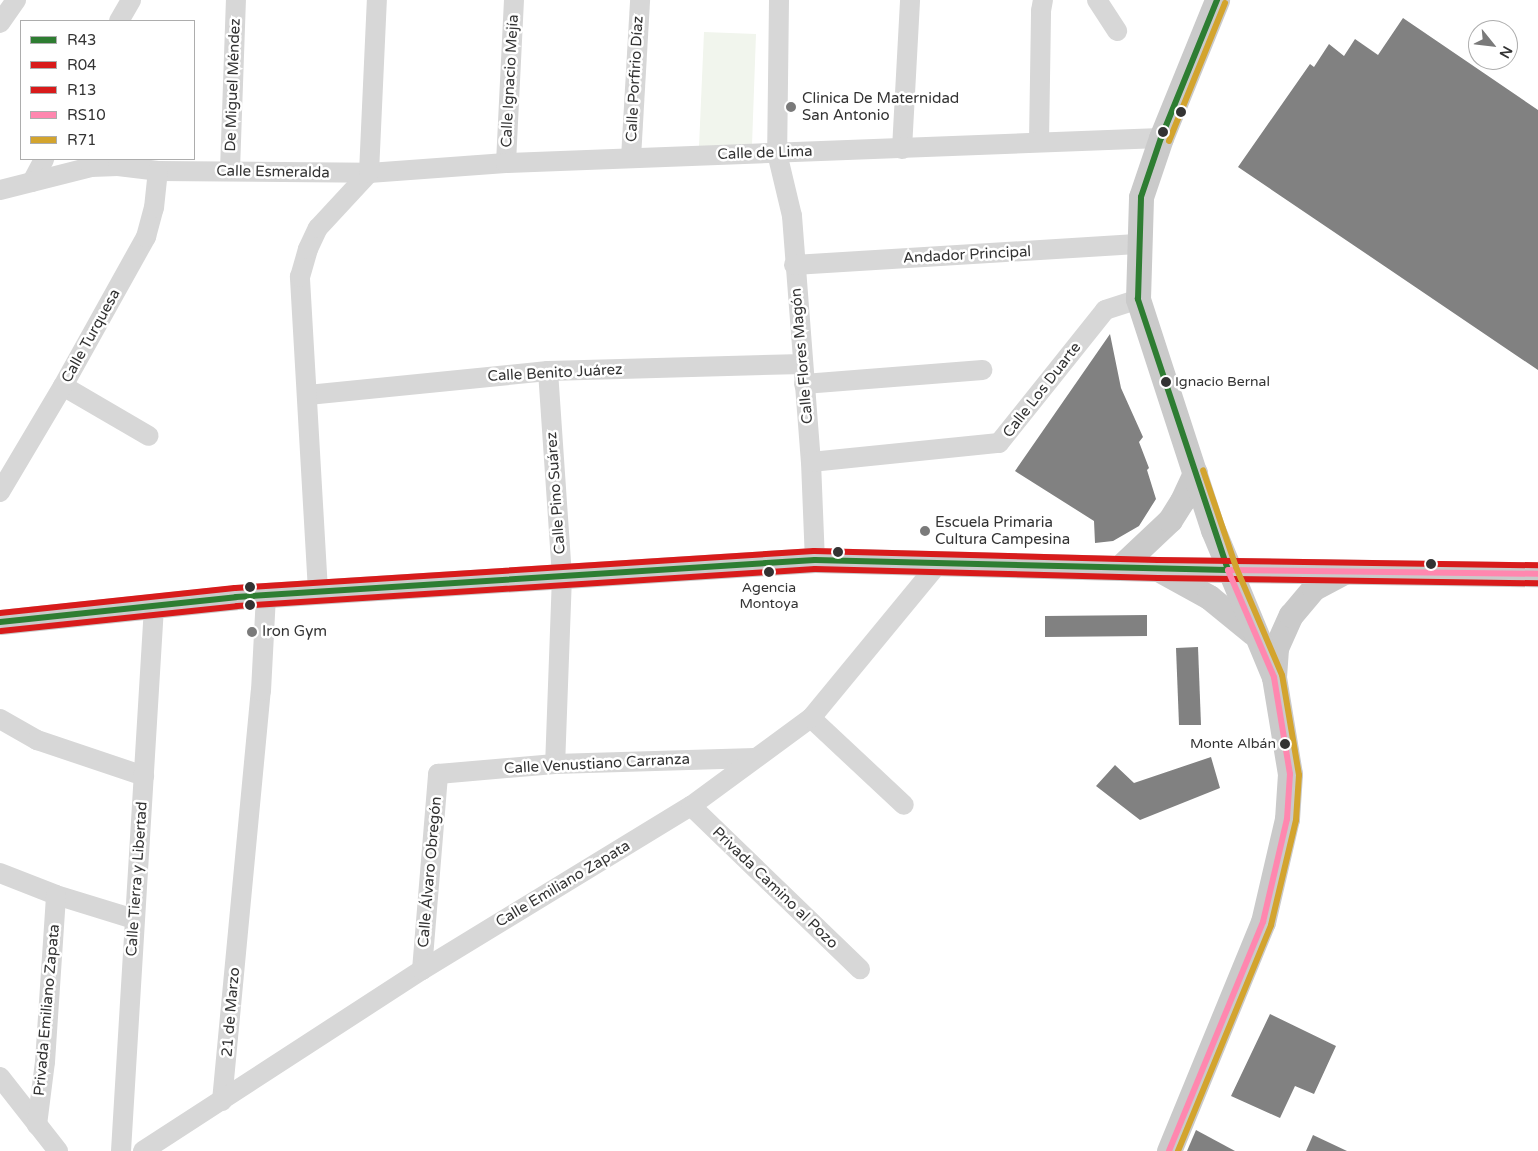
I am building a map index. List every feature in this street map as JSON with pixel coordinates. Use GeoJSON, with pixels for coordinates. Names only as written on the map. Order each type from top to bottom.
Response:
{"type":"FeatureCollection","features":[{"type":"Feature","properties":{"kind":"main road"},"geometry":{"type":"LineString","coordinates":[[1217,0],[1161,138],[1141,197],[1138,299],[1228,570],[1274,677]]}},
{"type":"Feature","properties":{"kind":"main road"},"geometry":{"type":"LineString","coordinates":[[1118,568],[1170,520],[1182,501],[1195,472]]}},
{"type":"Feature","properties":{"kind":"main road"},"geometry":{"type":"LineString","coordinates":[[0,622],[266,595],[815,560],[1158,569],[1538,574]]}},
{"type":"Feature","properties":{"kind":"main road"},"geometry":{"type":"LineString","coordinates":[[1158,569],[1209,597],[1255,634]]}},
{"type":"Feature","properties":{"kind":"main road"},"geometry":{"type":"LineString","coordinates":[[1169,1151],[1263,922],[1287,819],[1290,774],[1274,677],[1276,648],[1290,615],[1314,588],[1344,572]]}},
{"type":"Feature","properties":{"kind":"street"},"geometry":{"type":"LineString","coordinates":[[0,22],[16,0]]}},
{"type":"Feature","properties":{"kind":"street"},"geometry":{"type":"LineString","coordinates":[[120,20],[131,0]]}},
{"type":"Feature","properties":{"kind":"street","name":"De Miguel Méndez"},"geometry":{"type":"LineString","coordinates":[[230,170],[236,0]]}},
{"type":"Feature","properties":{"kind":"street"},"geometry":{"type":"LineString","coordinates":[[318,592],[300,277],[308,249],[318,228],[369,173],[377,0]]}},
{"type":"Feature","properties":{"kind":"street","name":"Calle Ignacio Mejía"},"geometry":{"type":"LineString","coordinates":[[506,163],[514,0]]}},
{"type":"Feature","properties":{"kind":"street","name":"Calle Porfirio Díaz"},"geometry":{"type":"LineString","coordinates":[[631,158],[640,0]]}},
{"type":"Feature","properties":{"kind":"street","name":"Calle Flores Magón"},"geometry":{"type":"LineString","coordinates":[[778,0],[777,153],[792,216],[794,265],[811,462],[815,560]]}},
{"type":"Feature","properties":{"kind":"street"},"geometry":{"type":"LineString","coordinates":[[902,149],[910,0]]}},
{"type":"Feature","properties":{"kind":"street"},"geometry":{"type":"LineString","coordinates":[[1039,142],[1041,11],[1043,0]]}},
{"type":"Feature","properties":{"kind":"street"},"geometry":{"type":"LineString","coordinates":[[1097,0],[1117,31]]}},
{"type":"Feature","properties":{"kind":"street","name":"Calle de Lima"},"geometry":{"type":"LineString","coordinates":[[369,173],[506,163],[1161,138]]}},
{"type":"Feature","properties":{"kind":"street"},"geometry":{"type":"LineString","coordinates":[[32,182],[43,160]]}},
{"type":"Feature","properties":{"kind":"street","name":"Calle Esmeralda"},"geometry":{"type":"LineString","coordinates":[[0,190],[91,167],[118,166],[158,171],[230,170],[369,173]]}},
{"type":"Feature","properties":{"kind":"street","name":"Calle Turquesa"},"geometry":{"type":"LineString","coordinates":[[0,492],[63,386],[146,237],[154,208],[158,171]]}},
{"type":"Feature","properties":{"kind":"street","name":"Andador Principal"},"geometry":{"type":"LineString","coordinates":[[794,265],[1140,244]]}},
{"type":"Feature","properties":{"kind":"street","name":"Calle Los Duarte"},"geometry":{"type":"LineString","coordinates":[[811,462],[1000,443],[1105,310],[1138,299]]}},
{"type":"Feature","properties":{"kind":"street","name":"Calle Benito Juárez"},"geometry":{"type":"LineString","coordinates":[[308,395],[548,371],[803,364]]}},
{"type":"Feature","properties":{"kind":"street"},"geometry":{"type":"LineString","coordinates":[[804,384],[982,370]]}},
{"type":"Feature","properties":{"kind":"street","name":"Calle Pino Suárez"},"geometry":{"type":"LineString","coordinates":[[548,371],[562,576],[555,764]]}},
{"type":"Feature","properties":{"kind":"street"},"geometry":{"type":"LineString","coordinates":[[63,386],[149,436]]}},
{"type":"Feature","properties":{"kind":"street","name":"Calle Emiliano Zapata"},"geometry":{"type":"LineString","coordinates":[[143,1151],[422,970],[691,806],[811,718],[938,564]]}},
{"type":"Feature","properties":{"kind":"street","name":"21 de Marzo"},"geometry":{"type":"LineString","coordinates":[[222,1100],[261,691],[266,595]]}},
{"type":"Feature","properties":{"kind":"street","name":"Calle Tierra y Libertad"},"geometry":{"type":"LineString","coordinates":[[121,1151],[154,606]]}},
{"type":"Feature","properties":{"kind":"street"},"geometry":{"type":"LineString","coordinates":[[811,718],[904,805]]}},
{"type":"Feature","properties":{"kind":"street"},"geometry":{"type":"LineString","coordinates":[[0,719],[37,740],[144,776]]}},
{"type":"Feature","properties":{"kind":"street","name":"Calle Venustiano Carranza"},"geometry":{"type":"LineString","coordinates":[[438,774],[555,764],[755,758]]}},
{"type":"Feature","properties":{"kind":"street","name":"Calle Álvaro Obregón"},"geometry":{"type":"LineString","coordinates":[[422,970],[438,774]]}},
{"type":"Feature","properties":{"kind":"street","name":"Privada Camino al Pozo"},"geometry":{"type":"LineString","coordinates":[[691,806],[860,969]]}},
{"type":"Feature","properties":{"kind":"street"},"geometry":{"type":"LineString","coordinates":[[0,873],[56,895],[134,919]]}},
{"type":"Feature","properties":{"kind":"street","name":"Privada Emiliano Zapata"},"geometry":{"type":"LineString","coordinates":[[37,1125],[45,1062],[56,895]]}},
{"type":"Feature","properties":{"kind":"street"},"geometry":{"type":"LineString","coordinates":[[0,1077],[58,1151]]}},
{"type":"Feature","properties":{"kind":"shaded area"},"geometry":{"type":"Polygon","coordinates":[[[704,32],[756,34],[752,145],[699,147],[704,32]]]}},
{"type":"Feature","properties":{"kind":"building"},"geometry":{"type":"Polygon","coordinates":[[[1403,18],[1468,62],[1468,70],[1479,70],[1538,110],[1538,370],[1238,167],[1310,64],[1314,67],[1329,44],[1344,56],[1355,39],[1378,55],[1403,18]]]}},
{"type":"Feature","properties":{"kind":"building"},"geometry":{"type":"Polygon","coordinates":[[[1110,334],[1121,388],[1143,437],[1139,442],[1149,468],[1147,470],[1156,499],[1139,526],[1113,541],[1095,543],[1094,521],[1015,471],[1110,334]]]}},
{"type":"Feature","properties":{"kind":"building"},"geometry":{"type":"Polygon","coordinates":[[[1147,615],[1147,636],[1045,637],[1045,616],[1147,615]]]}},
{"type":"Feature","properties":{"kind":"building"},"geometry":{"type":"Polygon","coordinates":[[[1198,647],[1201,725],[1179,725],[1176,648],[1198,647]]]}},
{"type":"Feature","properties":{"kind":"building"},"geometry":{"type":"Polygon","coordinates":[[[1211,757],[1220,788],[1140,820],[1096,786],[1115,765],[1134,783],[1211,757]]]}},
{"type":"Feature","properties":{"kind":"building"},"geometry":{"type":"Polygon","coordinates":[[[1270,1014],[1336,1046],[1314,1094],[1295,1086],[1280,1118],[1231,1096],[1270,1014]]]}},
{"type":"Feature","properties":{"kind":"building"},"geometry":{"type":"Polygon","coordinates":[[[1196,1130],[1235,1151],[1187,1151],[1196,1130]]]}},
{"type":"Feature","properties":{"kind":"building"},"geometry":{"type":"Polygon","coordinates":[[[1313,1135],[1347,1151],[1306,1151],[1313,1135]]]}},
{"type":"Feature","properties":{"kind":"transit line","name":"R43"},"geometry":{"type":"LineString","coordinates":[[0,622],[236,597],[815,560],[1228,570],[1138,299],[1141,197],[1161,138],[1217,0]]}},
{"type":"Feature","properties":{"kind":"transit line","name":"R71"},"geometry":{"type":"LineString","coordinates":[[1169,141],[1225,3]]}},
{"type":"Feature","properties":{"kind":"transit line","name":"R71"},"geometry":{"type":"LineString","coordinates":[[1178,1151],[1271,925],[1296,820],[1299,775],[1282,675],[1236,567],[1203,470]]}},
{"type":"Feature","properties":{"kind":"transit line","name":"R13"},"geometry":{"type":"LineString","coordinates":[[0,613],[235,588],[814,551],[1158,560],[1538,565]]}},
{"type":"Feature","properties":{"kind":"transit line","name":"R04"},"geometry":{"type":"LineString","coordinates":[[1,631],[237,606],[815,569],[1158,578],[1538,583]]}},
{"type":"Feature","properties":{"kind":"transit line","name":"RS10"},"geometry":{"type":"LineString","coordinates":[[1169,1151],[1263,922],[1287,819],[1290,774],[1274,677],[1228,570],[1538,574]]}},
{"type":"Feature","properties":{"kind":"place","name":"Clinica De Maternidad San Antonio"},"geometry":{"type":"Point","coordinates":[791,107]}},
{"type":"Feature","properties":{"kind":"place","name":"Ignacio Bernal"},"geometry":{"type":"Point","coordinates":[1166,382]}},
{"type":"Feature","properties":{"kind":"place","name":"Escuela Primaria Cultura Campesina"},"geometry":{"type":"Point","coordinates":[925,531]}},
{"type":"Feature","properties":{"kind":"place","name":"Agencia Montoya"},"geometry":{"type":"Point","coordinates":[769,572]}},
{"type":"Feature","properties":{"kind":"place","name":"Iron Gym"},"geometry":{"type":"Point","coordinates":[252,632]}},
{"type":"Feature","properties":{"kind":"place","name":"Monte Albán"},"geometry":{"type":"Point","coordinates":[1285,744]}}]}
